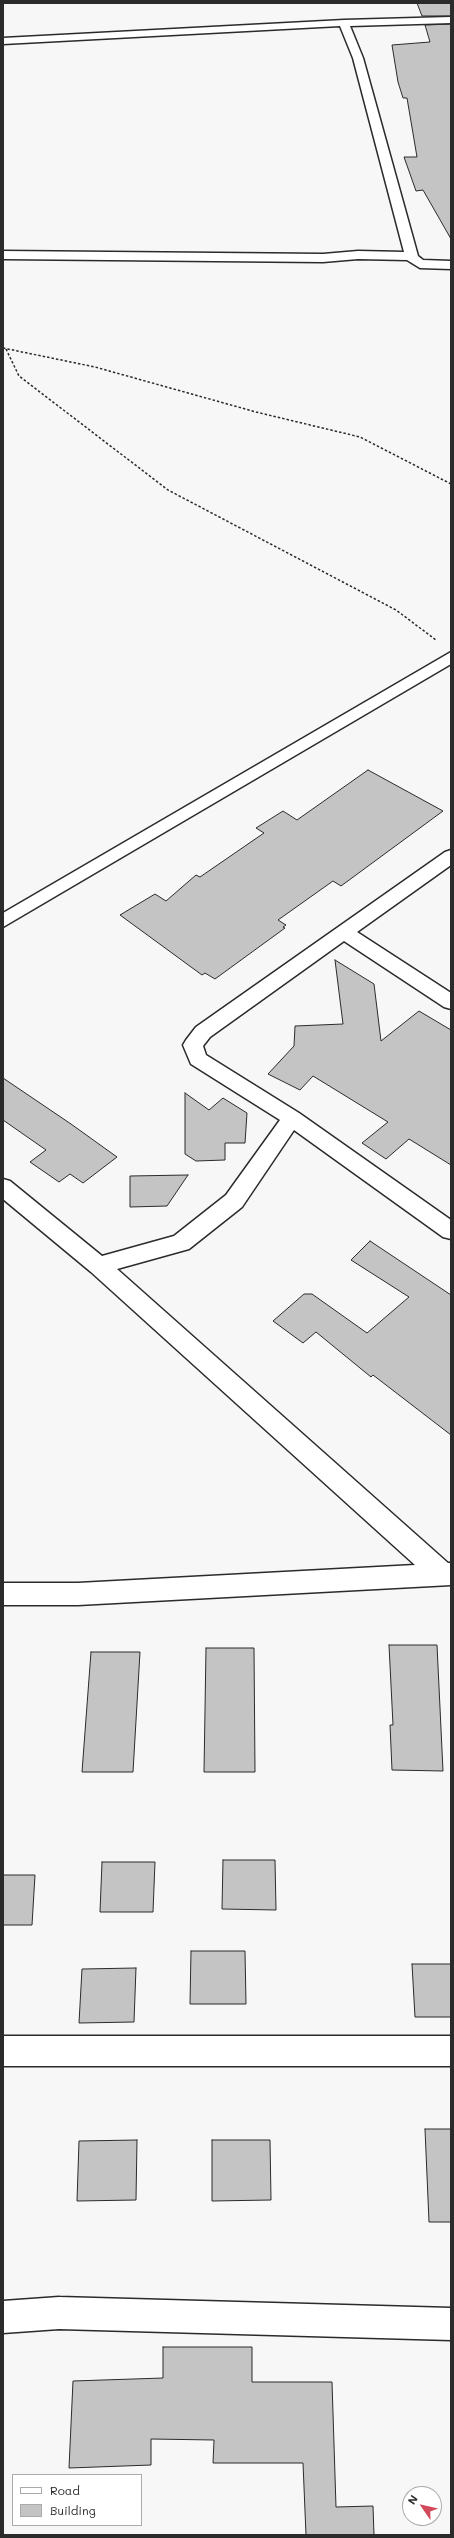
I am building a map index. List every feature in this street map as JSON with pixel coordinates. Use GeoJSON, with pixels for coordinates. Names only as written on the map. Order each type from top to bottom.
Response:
{"type":"FeatureCollection","features":[{"type":"Feature","properties":{"kind":"street"},"geometry":{"type":"LineString","coordinates":[[3,41],[344,23],[451,20]]}},
{"type":"Feature","properties":{"kind":"street"},"geometry":{"type":"LineString","coordinates":[[344,23],[358,58],[411,256],[420,264],[451,265]]}},
{"type":"Feature","properties":{"kind":"street"},"geometry":{"type":"LineString","coordinates":[[3,255],[323,258],[358,256],[411,256]]}},
{"type":"Feature","properties":{"kind":"street"},"geometry":{"type":"LineString","coordinates":[[3,921],[451,657]]}},
{"type":"Feature","properties":{"kind":"street"},"geometry":{"type":"LineString","coordinates":[[451,856],[203,1032],[193,1045],[198,1059],[292,1118],[451,1232]]}},
{"type":"Feature","properties":{"kind":"street"},"geometry":{"type":"LineString","coordinates":[[344,932],[451,1002]]}},
{"type":"Feature","properties":{"kind":"street"},"geometry":{"type":"LineString","coordinates":[[99,1266],[181,1243],[234,1201],[292,1118]]}},
{"type":"Feature","properties":{"kind":"street"},"geometry":{"type":"LineString","coordinates":[[3,1187],[99,1266],[447,1574]]}},
{"type":"Feature","properties":{"kind":"street"},"geometry":{"type":"LineString","coordinates":[[3,1594],[78,1594],[447,1574]]}},
{"type":"Feature","properties":{"kind":"street"},"geometry":{"type":"LineString","coordinates":[[3,2051],[451,2050]]}},
{"type":"Feature","properties":{"kind":"street"},"geometry":{"type":"LineString","coordinates":[[3,2317],[59,2313],[451,2324]]}},
{"type":"Feature","properties":{"kind":"path"},"geometry":{"type":"LineString","coordinates":[[3,348],[95,367],[256,412],[360,437],[451,484]]}},
{"type":"Feature","properties":{"kind":"path"},"geometry":{"type":"LineString","coordinates":[[6,349],[19,376],[168,490],[396,610],[439,641]]}},
{"type":"Feature","properties":{"kind":"building"},"geometry":{"type":"Polygon","coordinates":[[[417,3],[451,3],[451,16],[422,16],[417,3]]]}},
{"type":"Feature","properties":{"kind":"building"},"geometry":{"type":"Polygon","coordinates":[[[451,24],[451,239],[423,190],[416,191],[404,157],[417,157],[407,98],[403,98],[398,82],[392,45],[430,42],[425,25],[451,24]]]}},
{"type":"Feature","properties":{"kind":"building"},"geometry":{"type":"Polygon","coordinates":[[[368,770],[443,811],[341,886],[333,881],[278,920],[286,925],[283,927],[285,928],[215,979],[205,973],[202,975],[120,915],[155,894],[166,901],[196,875],[200,877],[264,833],[256,828],[283,811],[297,820],[368,770]]]}},
{"type":"Feature","properties":{"kind":"building"},"geometry":{"type":"Polygon","coordinates":[[[335,960],[374,984],[381,1041],[419,1011],[451,1030],[451,1165],[409,1139],[386,1159],[362,1143],[388,1122],[313,1076],[300,1090],[268,1074],[294,1046],[295,1026],[343,1024],[335,960]]]}},
{"type":"Feature","properties":{"kind":"building"},"geometry":{"type":"Polygon","coordinates":[[[3,1078],[117,1157],[83,1183],[70,1174],[59,1182],[30,1162],[46,1150],[3,1120],[3,1078]]]}},
{"type":"Feature","properties":{"kind":"building"},"geometry":{"type":"Polygon","coordinates":[[[185,1093],[209,1110],[223,1098],[247,1113],[245,1143],[225,1143],[225,1160],[196,1161],[185,1154],[185,1093]]]}},
{"type":"Feature","properties":{"kind":"building"},"geometry":{"type":"Polygon","coordinates":[[[188,1175],[167,1206],[130,1207],[130,1176],[188,1175]]]}},
{"type":"Feature","properties":{"kind":"building"},"geometry":{"type":"Polygon","coordinates":[[[370,1241],[451,1295],[451,1435],[373,1375],[371,1377],[316,1332],[303,1343],[273,1321],[304,1294],[312,1294],[367,1333],[409,1297],[351,1260],[370,1241]]]}},
{"type":"Feature","properties":{"kind":"building"},"geometry":{"type":"Polygon","coordinates":[[[389,1645],[437,1645],[443,1771],[392,1770],[390,1725],[393,1725],[389,1645]]]}},
{"type":"Feature","properties":{"kind":"building"},"geometry":{"type":"Polygon","coordinates":[[[206,1648],[254,1648],[255,1772],[204,1772],[206,1648]]]}},
{"type":"Feature","properties":{"kind":"building"},"geometry":{"type":"Polygon","coordinates":[[[91,1652],[140,1652],[133,1772],[82,1772],[91,1652]]]}},
{"type":"Feature","properties":{"kind":"building"},"geometry":{"type":"Polygon","coordinates":[[[223,1860],[275,1860],[276,1910],[222,1909],[223,1860]]]}},
{"type":"Feature","properties":{"kind":"building"},"geometry":{"type":"Polygon","coordinates":[[[102,1862],[155,1862],[153,1912],[100,1912],[102,1862]]]}},
{"type":"Feature","properties":{"kind":"building"},"geometry":{"type":"Polygon","coordinates":[[[3,1875],[35,1875],[32,1925],[3,1925],[3,1875]]]}},
{"type":"Feature","properties":{"kind":"building"},"geometry":{"type":"Polygon","coordinates":[[[191,1951],[245,1951],[246,2004],[190,2004],[191,1951]]]}},
{"type":"Feature","properties":{"kind":"building"},"geometry":{"type":"Polygon","coordinates":[[[412,1964],[451,1964],[451,2017],[415,2017],[412,1964]]]}},
{"type":"Feature","properties":{"kind":"building"},"geometry":{"type":"Polygon","coordinates":[[[136,1968],[134,2022],[79,2023],[82,1969],[136,1968]]]}},
{"type":"Feature","properties":{"kind":"building"},"geometry":{"type":"Polygon","coordinates":[[[425,2129],[451,2129],[451,2222],[429,2222],[425,2129]]]}},
{"type":"Feature","properties":{"kind":"building"},"geometry":{"type":"Polygon","coordinates":[[[137,2140],[136,2200],[77,2201],[79,2141],[137,2140]]]}},
{"type":"Feature","properties":{"kind":"building"},"geometry":{"type":"Polygon","coordinates":[[[212,2140],[270,2140],[271,2200],[212,2201],[212,2140]]]}},
{"type":"Feature","properties":{"kind":"building"},"geometry":{"type":"Polygon","coordinates":[[[163,2347],[252,2347],[252,2382],[332,2382],[336,2507],[373,2506],[374,2535],[306,2535],[303,2463],[213,2463],[214,2440],[151,2439],[151,2465],[69,2468],[73,2381],[163,2378],[163,2347]]]}}]}
